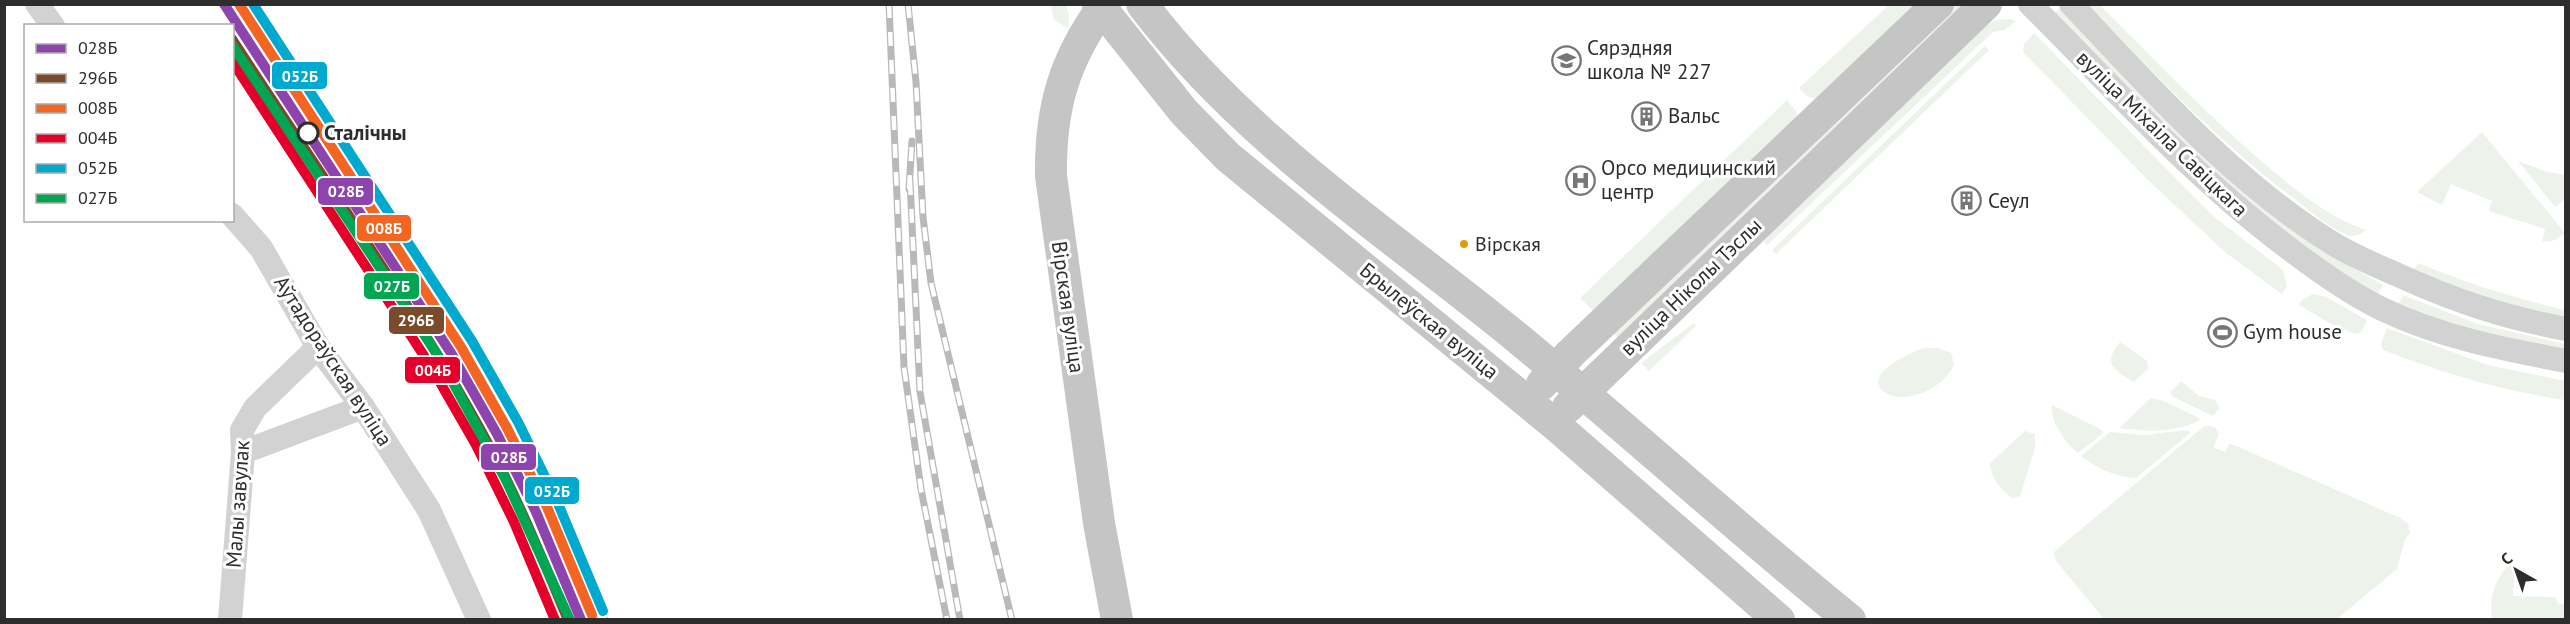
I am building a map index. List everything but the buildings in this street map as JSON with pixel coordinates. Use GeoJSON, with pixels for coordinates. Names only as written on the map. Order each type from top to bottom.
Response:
{"type":"FeatureCollection","features":[{"type":"Feature","properties":{"kind":"main road","name":"вуліца Ніколы Тэслы"},"geometry":{"type":"LineString","coordinates":[[1527,400],[1563,362],[1938,4]]}},
{"type":"Feature","properties":{"kind":"main road","name":"вуліца Ніколы Тэслы"},"geometry":{"type":"LineString","coordinates":[[1592,402],[1605,385],[1612,363],[1986,4]]}},
{"type":"Feature","properties":{"kind":"main road","name":"Брылеўская вуліца"},"geometry":{"type":"LineString","coordinates":[[1102,6],[1184,112],[1228,157],[1527,400],[1779,620]]}},
{"type":"Feature","properties":{"kind":"main road","name":"Вірская вуліца"},"geometry":{"type":"LineString","coordinates":[[1102,6],[1081,40],[1062,82],[1050,144],[1051,177],[1098,523],[1117,620]]}},
{"type":"Feature","properties":{"kind":"main road","name":"Брылеўская вуліца"},"geometry":{"type":"LineString","coordinates":[[1153,11],[1201,75],[1274,144],[1527,347],[1563,362]]}},
{"type":"Feature","properties":{"kind":"main road"},"geometry":{"type":"LineString","coordinates":[[1563,362],[1592,402],[1850,620]]}},
{"type":"Feature","properties":{"kind":"main road"},"geometry":{"type":"LineString","coordinates":[[1553,423],[1592,402]]}},
{"type":"Feature","properties":{"kind":"main road"},"geometry":{"type":"LineString","coordinates":[[1744,589],[1773,555]]}},
{"type":"Feature","properties":{"kind":"street"},"geometry":{"type":"LineString","coordinates":[[37,4],[52,24]]}},
{"type":"Feature","properties":{"kind":"street","name":"вуліца Міхаіла Савіцкага"},"geometry":{"type":"LineString","coordinates":[[2030,4],[2138,116],[2215,190],[2324,274],[2382,309],[2432,329],[2482,345],[2565,361]]}},
{"type":"Feature","properties":{"kind":"street","name":"вуліца Міхаіла Савіцкага"},"geometry":{"type":"LineString","coordinates":[[2072,4],[2225,161],[2295,218],[2332,243],[2363,260],[2448,298],[2489,312],[2565,329]]}},
{"type":"Feature","properties":{"kind":"street","name":"Аўтадораўская вуліца"},"geometry":{"type":"LineString","coordinates":[[234,217],[261,248],[318,347],[363,407],[429,510],[479,620]]}},
{"type":"Feature","properties":{"kind":"street","name":"Малы завулак"},"geometry":{"type":"LineString","coordinates":[[230,620],[243,452],[242,430],[255,408],[318,347]]}},
{"type":"Feature","properties":{"kind":"street"},"geometry":{"type":"LineString","coordinates":[[243,452],[363,407]]}},
{"type":"Feature","properties":{"kind":"shaded area"},"geometry":{"type":"Polygon","coordinates":[[[1051,5],[1066,5],[1069,15],[1068,28],[1054,20],[1051,5]]]}},
{"type":"Feature","properties":{"kind":"shaded area"},"geometry":{"type":"Polygon","coordinates":[[[1889,5],[1920,5],[1821,98],[1811,98],[1799,88],[1889,5]]]}},
{"type":"Feature","properties":{"kind":"shaded area"},"geometry":{"type":"Polygon","coordinates":[[[1950,5],[1969,5],[1620,340],[1611,331],[1950,5]]]}},
{"type":"Feature","properties":{"kind":"shaded area"},"geometry":{"type":"Polygon","coordinates":[[[2088,5],[2100,5],[2203,108],[2290,185],[2326,211],[2366,230],[2354,236],[2338,231],[2264,175],[2186,105],[2088,5]]]}},
{"type":"Feature","properties":{"kind":"shaded area"},"geometry":{"type":"Polygon","coordinates":[[[2059,9],[2195,148],[2324,251],[2383,285],[2377,296],[2277,235],[2051,17],[2059,9]]]}},
{"type":"Feature","properties":{"kind":"shaded area"},"geometry":{"type":"Polygon","coordinates":[[[1996,20],[2016,21],[2005,30],[1993,32],[1767,245],[1764,242],[1797,200],[1983,27],[1996,20]]]}},
{"type":"Feature","properties":{"kind":"shaded area"},"geometry":{"type":"Polygon","coordinates":[[[2034,33],[2213,216],[2283,270],[2287,286],[2282,294],[2226,253],[2149,181],[2023,52],[2024,44],[2034,33]]]}},
{"type":"Feature","properties":{"kind":"shaded area"},"geometry":{"type":"Polygon","coordinates":[[[1985,46],[1989,50],[1776,254],[1772,250],[1985,46]]]}},
{"type":"Feature","properties":{"kind":"shaded area"},"geometry":{"type":"Polygon","coordinates":[[[1787,100],[1796,111],[1797,117],[1597,315],[1580,298],[1787,100]]]}},
{"type":"Feature","properties":{"kind":"shaded area"},"geometry":{"type":"Polygon","coordinates":[[[2482,132],[2565,233],[2557,239],[2542,241],[2545,229],[2489,211],[2492,201],[2451,184],[2442,205],[2417,192],[2482,132]]]}},
{"type":"Feature","properties":{"kind":"shaded area"},"geometry":{"type":"Polygon","coordinates":[[[2518,161],[2547,172],[2565,175],[2565,199],[2555,207],[2518,161]]]}},
{"type":"Feature","properties":{"kind":"shaded area"},"geometry":{"type":"Polygon","coordinates":[[[2418,263],[2490,290],[2565,310],[2565,318],[2523,310],[2413,271],[2418,263]]]}},
{"type":"Feature","properties":{"kind":"shaded area"},"geometry":{"type":"Polygon","coordinates":[[[2313,294],[2326,297],[2367,320],[2361,332],[2355,334],[2331,324],[2299,305],[2302,300],[2313,294]]]}},
{"type":"Feature","properties":{"kind":"shaded area"},"geometry":{"type":"Polygon","coordinates":[[[2403,295],[2478,324],[2565,344],[2565,356],[2548,353],[2397,307],[2403,295]]]}},
{"type":"Feature","properties":{"kind":"shaded area"},"geometry":{"type":"Polygon","coordinates":[[[1694,323],[1696,326],[1649,371],[1641,363],[1694,323]]]}},
{"type":"Feature","properties":{"kind":"shaded area"},"geometry":{"type":"Polygon","coordinates":[[[2387,328],[2488,365],[2565,381],[2565,400],[2518,392],[2473,380],[2383,350],[2381,344],[2387,328]]]}},
{"type":"Feature","properties":{"kind":"shaded area"},"geometry":{"type":"Polygon","coordinates":[[[2120,342],[2147,361],[2148,369],[2134,382],[2116,370],[2111,361],[2120,342]]]}},
{"type":"Feature","properties":{"kind":"shaded area"},"geometry":{"type":"Polygon","coordinates":[[[1924,348],[1938,348],[1951,353],[1954,364],[1944,379],[1927,391],[1907,397],[1888,394],[1880,387],[1878,380],[1889,366],[1908,354],[1924,348]]]}},
{"type":"Feature","properties":{"kind":"shaded area"},"geometry":{"type":"Polygon","coordinates":[[[2181,381],[2199,396],[2215,400],[2220,408],[2213,416],[2173,397],[2170,393],[2181,381]]]}},
{"type":"Feature","properties":{"kind":"shaded area"},"geometry":{"type":"Polygon","coordinates":[[[2151,398],[2164,401],[2201,419],[2193,424],[2173,429],[2150,431],[2119,428],[2151,398]]]}},
{"type":"Feature","properties":{"kind":"shaded area"},"geometry":{"type":"Polygon","coordinates":[[[2052,405],[2102,430],[2103,433],[2078,453],[2059,431],[2053,418],[2052,405]]]}},
{"type":"Feature","properties":{"kind":"shaded area"},"geometry":{"type":"Polygon","coordinates":[[[2203,427],[2215,427],[2219,434],[2213,447],[2225,452],[2229,444],[2234,445],[2400,518],[2408,524],[2410,533],[2405,539],[2397,569],[2337,619],[2104,619],[2056,561],[2054,552],[2203,427]]]}},
{"type":"Feature","properties":{"kind":"shaded area"},"geometry":{"type":"Polygon","coordinates":[[[2188,430],[2190,433],[2136,478],[2107,472],[2081,456],[2110,432],[2143,435],[2188,430]]]}},
{"type":"Feature","properties":{"kind":"shaded area"},"geometry":{"type":"Polygon","coordinates":[[[2025,431],[2035,434],[2035,448],[2020,496],[2013,498],[1997,483],[1990,463],[2025,431]]]}},
{"type":"Feature","properties":{"kind":"shaded area"},"geometry":{"type":"Polygon","coordinates":[[[2508,566],[2515,566],[2513,596],[2556,597],[2557,603],[2565,605],[2565,619],[2492,619],[2491,605],[2494,591],[2499,577],[2508,566]]]}},
{"type":"Feature","properties":{"kind":"railway"},"geometry":{"type":"LineString","coordinates":[[244,4],[407,242],[499,388],[557,501],[605,620]]}},
{"type":"Feature","properties":{"kind":"railway"},"geometry":{"type":"LineString","coordinates":[[889,4],[904,367],[921,489],[947,620]]}},
{"type":"Feature","properties":{"kind":"railway"},"geometry":{"type":"LineString","coordinates":[[908,4],[916,82],[923,217],[931,283],[1012,620]]}},
{"type":"Feature","properties":{"kind":"railway"},"geometry":{"type":"LineString","coordinates":[[909,189],[912,141]]}},
{"type":"Feature","properties":{"kind":"railway"},"geometry":{"type":"LineString","coordinates":[[910,181],[920,392],[960,620]]}},
{"type":"Feature","properties":{"kind":"transit line","name":"028Б"},"geometry":{"type":"LineString","coordinates":[[224,4],[451,353],[497,434],[536,512],[581,620]]}},
{"type":"Feature","properties":{"kind":"transit line","name":"008Б"},"geometry":{"type":"LineString","coordinates":[[239,4],[461,347],[507,428],[547,507],[592,615]]}},
{"type":"Feature","properties":{"kind":"transit line","name":"052Б"},"geometry":{"type":"LineString","coordinates":[[253,4],[472,341],[518,422],[557,501],[603,611]]}},
{"type":"Feature","properties":{"kind":"transit line","name":"296Б"},"geometry":{"type":"LineString","coordinates":[[234,42],[363,236],[456,387],[508,482],[568,620]]}},
{"type":"Feature","properties":{"kind":"transit line","name":"027Б"},"geometry":{"type":"LineString","coordinates":[[234,48],[439,357],[506,480],[570,620]]}},
{"type":"Feature","properties":{"kind":"transit line","name":"004Б"},"geometry":{"type":"LineString","coordinates":[[234,64],[430,365],[476,445],[514,522],[555,620]]}},
{"type":"Feature","properties":{"kind":"place","name":"Сярэдняя школа № 227"},"geometry":{"type":"Point","coordinates":[1566,60]}},
{"type":"Feature","properties":{"kind":"place","name":"Вальс"},"geometry":{"type":"Point","coordinates":[1647,116]}},
{"type":"Feature","properties":{"kind":"place","name":"Сталічны"},"geometry":{"type":"Point","coordinates":[308,133]}},
{"type":"Feature","properties":{"kind":"place","name":"Орсо медицинский центр"},"geometry":{"type":"Point","coordinates":[1580,180]}},
{"type":"Feature","properties":{"kind":"place","name":"Сеул"},"geometry":{"type":"Point","coordinates":[1967,201]}},
{"type":"Feature","properties":{"kind":"place","name":"Вірская"},"geometry":{"type":"Point","coordinates":[1464,244]}},
{"type":"Feature","properties":{"kind":"place","name":"Gym house"},"geometry":{"type":"Point","coordinates":[2222,332]}}]}
